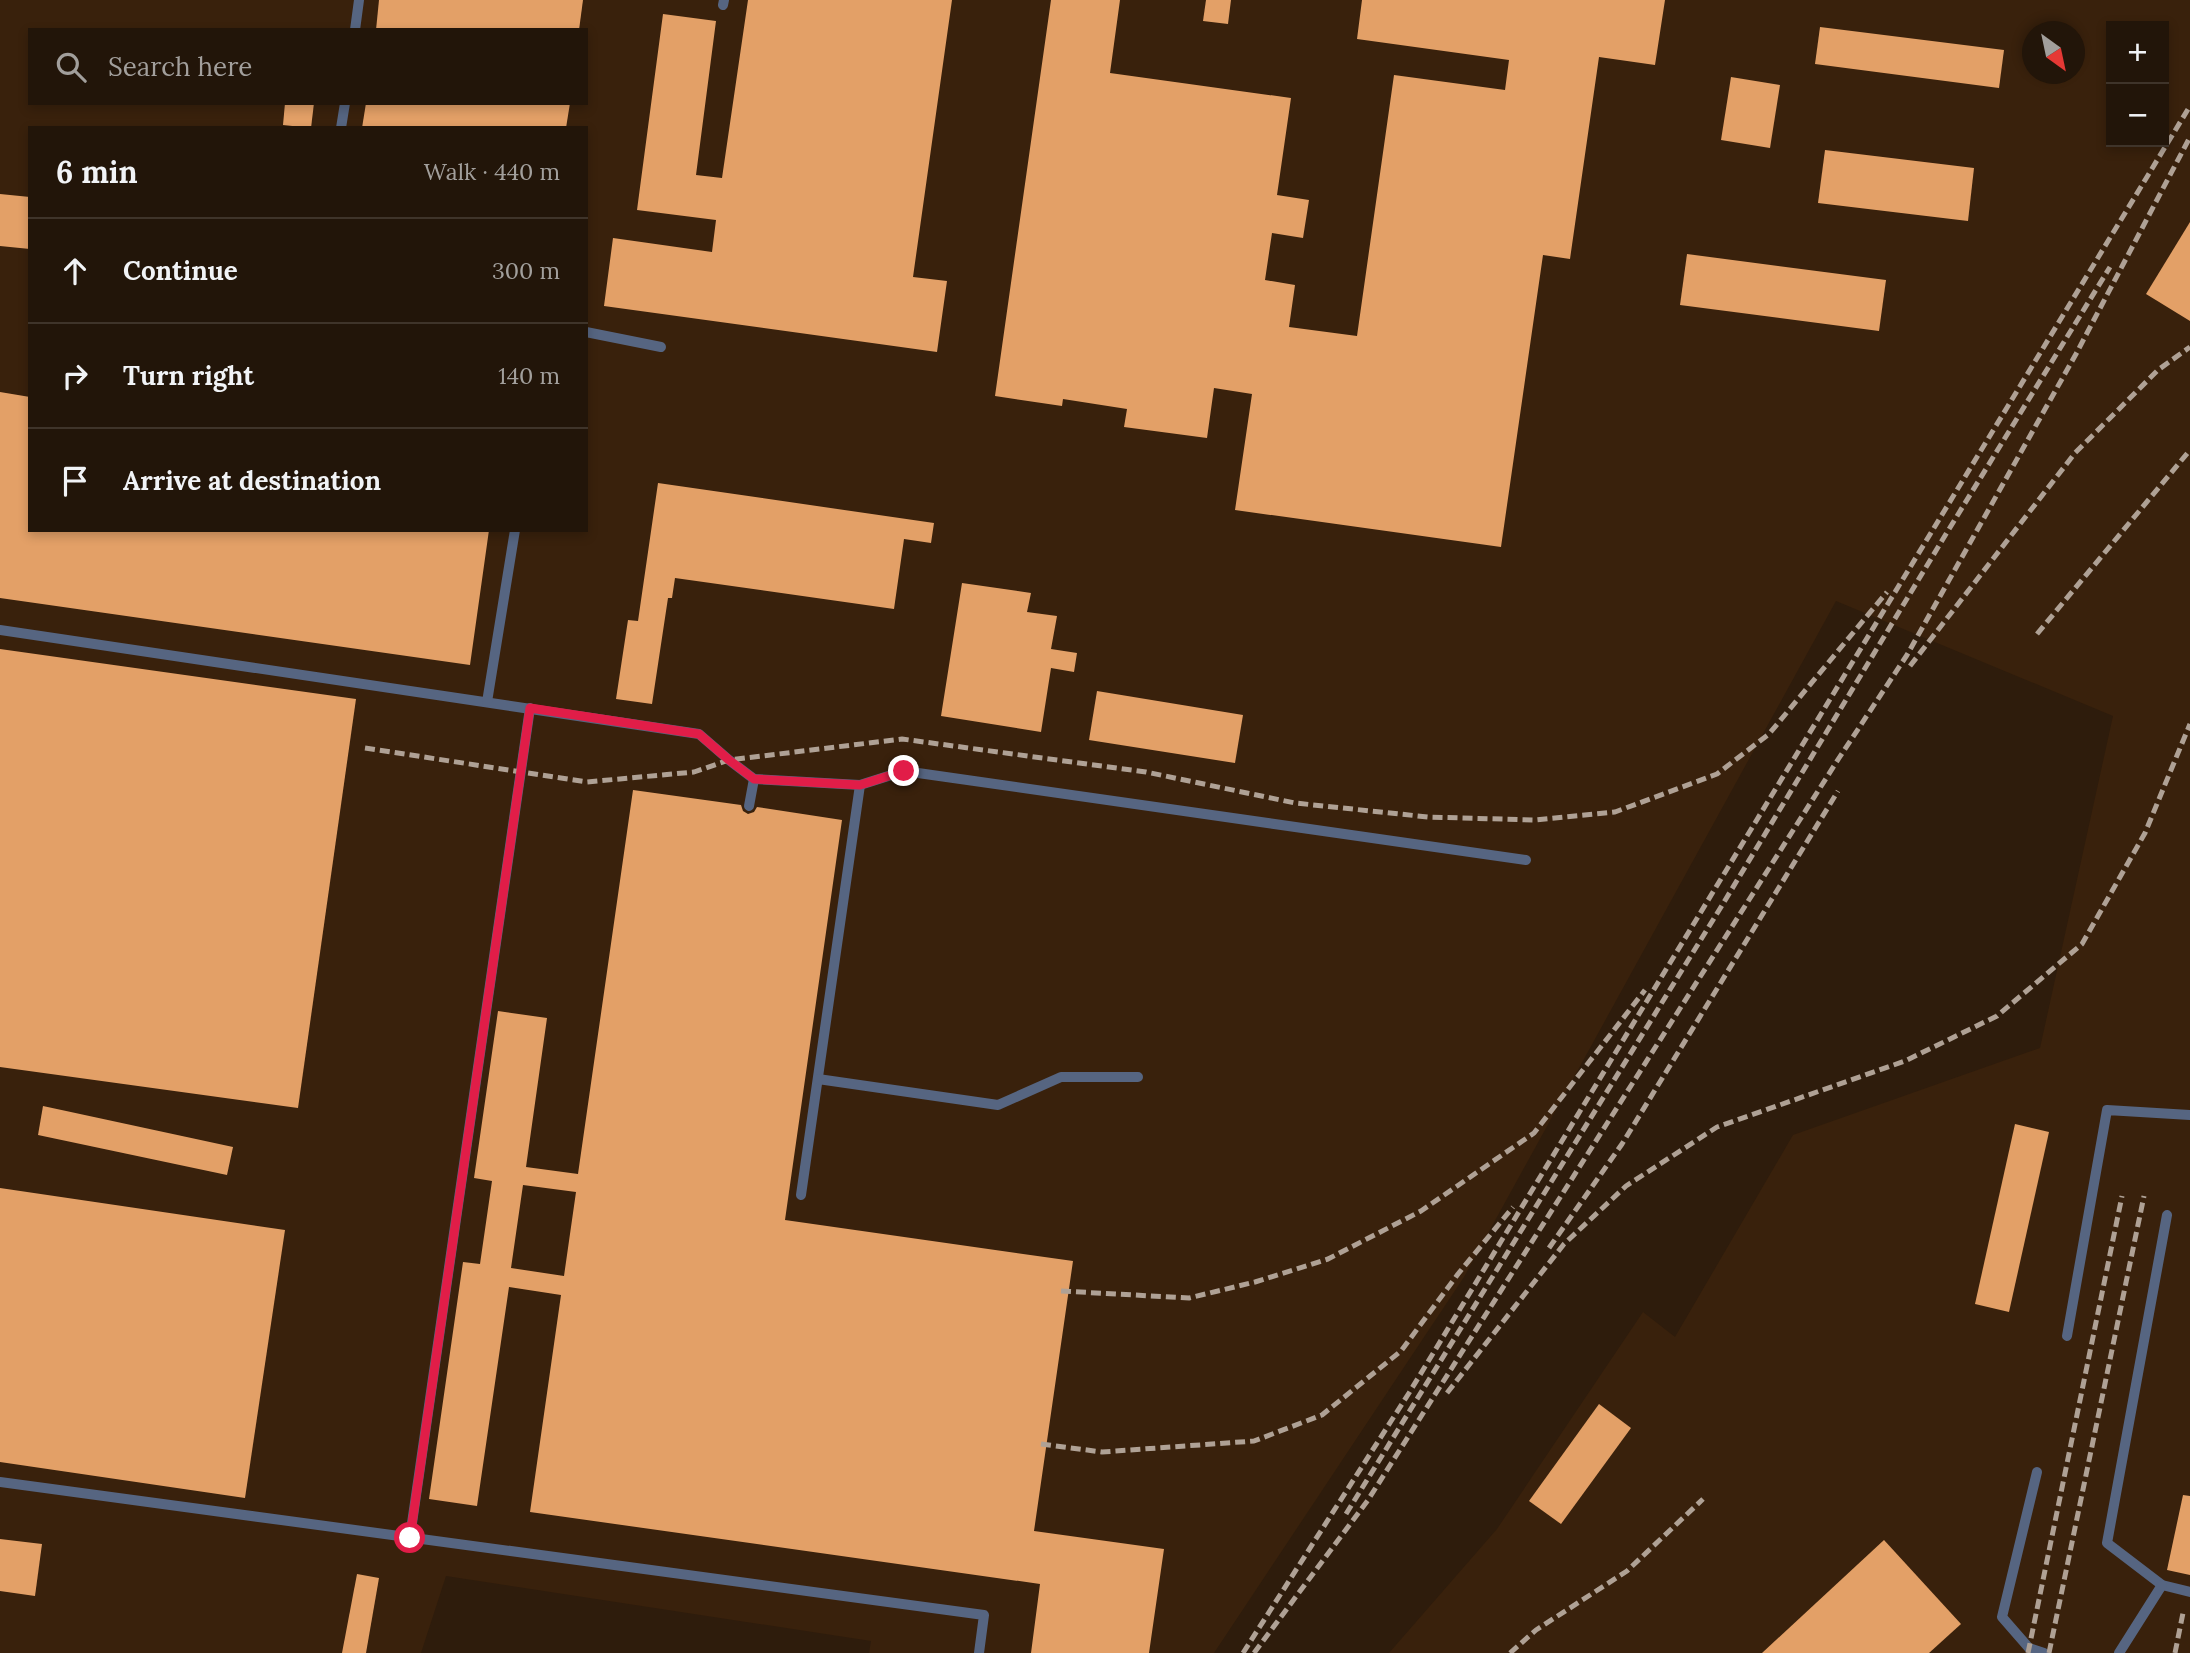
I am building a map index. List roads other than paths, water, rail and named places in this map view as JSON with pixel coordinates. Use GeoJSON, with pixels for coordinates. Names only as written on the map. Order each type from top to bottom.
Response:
{"type":"FeatureCollection","features":[{"type":"Feature","properties":{"kind":"lane"},"geometry":{"type":"LineString","coordinates":[[355,28],[359,0]]}},
{"type":"Feature","properties":{"kind":"lane"},"geometry":{"type":"LineString","coordinates":[[341,126],[345,105]]}},
{"type":"Feature","properties":{"kind":"lane"},"geometry":{"type":"LineString","coordinates":[[588,332],[661,347]]}},
{"type":"Feature","properties":{"kind":"lane"},"geometry":{"type":"LineString","coordinates":[[487,702],[515,532]]}},
{"type":"Feature","properties":{"kind":"lane"},"geometry":{"type":"LineString","coordinates":[[0,630],[699,734],[754,779],[860,785],[904,771],[1526,860]]}},
{"type":"Feature","properties":{"kind":"lane"},"geometry":{"type":"LineString","coordinates":[[410,1538],[530,708]]}},
{"type":"Feature","properties":{"kind":"lane"},"geometry":{"type":"LineString","coordinates":[[749,806],[754,779]]}},
{"type":"Feature","properties":{"kind":"lane"},"geometry":{"type":"LineString","coordinates":[[801,1195],[860,785]]}},
{"type":"Feature","properties":{"kind":"lane"},"geometry":{"type":"LineString","coordinates":[[818,1079],[998,1105],[1061,1077],[1138,1077]]}},
{"type":"Feature","properties":{"kind":"lane"},"geometry":{"type":"LineString","coordinates":[[2067,1336],[2107,1110],[2190,1115]]}},
{"type":"Feature","properties":{"kind":"lane"},"geometry":{"type":"LineString","coordinates":[[2167,1215],[2108,1543],[2162,1585],[2190,1592]]}},
{"type":"Feature","properties":{"kind":"lane"},"geometry":{"type":"LineString","coordinates":[[2037,1472],[2002,1618],[2029,1648],[2044,1653]]}},
{"type":"Feature","properties":{"kind":"lane"},"geometry":{"type":"LineString","coordinates":[[0,1482],[984,1615],[979,1653]]}},
{"type":"Feature","properties":{"kind":"lane"},"geometry":{"type":"LineString","coordinates":[[2119,1653],[2162,1585]]}},
{"type":"Feature","properties":{"kind":"railway"},"geometry":{"type":"LineString","coordinates":[[1243,1653],[1409,1393],[2190,106]]}},
{"type":"Feature","properties":{"kind":"railway"},"geometry":{"type":"LineString","coordinates":[[1254,1653],[1368,1500],[1907,655],[2076,354],[2190,137]]}},
{"type":"Feature","properties":{"kind":"railway"},"geometry":{"type":"LineString","coordinates":[[1346,1514],[1721,907],[2110,267]]}},
{"type":"Feature","properties":{"kind":"railway"},"geometry":{"type":"LineString","coordinates":[[1910,666],[2075,453],[2158,370],[2190,347]]}},
{"type":"Feature","properties":{"kind":"railway"},"geometry":{"type":"LineString","coordinates":[[2037,634],[2190,450]]}},
{"type":"Feature","properties":{"kind":"railway"},"geometry":{"type":"LineString","coordinates":[[365,748],[587,782],[694,772],[729,760],[902,739],[1146,772],[1295,803],[1428,817],[1534,820],[1615,812],[1717,774],[1769,734],[1887,592]]}},
{"type":"Feature","properties":{"kind":"railway"},"geometry":{"type":"LineString","coordinates":[[1447,1393],[1564,1244],[1626,1186],[1717,1127],[1905,1061],[1997,1016],[2082,944],[2145,833],[2190,724]]}},
{"type":"Feature","properties":{"kind":"railway"},"geometry":{"type":"LineString","coordinates":[[1549,1248],[1622,1144],[1838,791]]}},
{"type":"Feature","properties":{"kind":"railway"},"geometry":{"type":"LineString","coordinates":[[1061,1291],[1189,1298],[1255,1282],[1328,1259],[1421,1211],[1534,1133],[1645,990]]}},
{"type":"Feature","properties":{"kind":"railway"},"geometry":{"type":"LineString","coordinates":[[2028,1653],[2122,1196]]}},
{"type":"Feature","properties":{"kind":"railway"},"geometry":{"type":"LineString","coordinates":[[2049,1653],[2144,1196]]}},
{"type":"Feature","properties":{"kind":"railway"},"geometry":{"type":"LineString","coordinates":[[1041,1444],[1102,1452],[1254,1441],[1322,1415],[1401,1351],[1458,1274],[1513,1207]]}},
{"type":"Feature","properties":{"kind":"railway"},"geometry":{"type":"LineString","coordinates":[[1510,1653],[1536,1630],[1627,1571],[1703,1499]]}},
{"type":"Feature","properties":{"kind":"railway"},"geometry":{"type":"LineString","coordinates":[[2175,1653],[2183,1613]]}}]}
